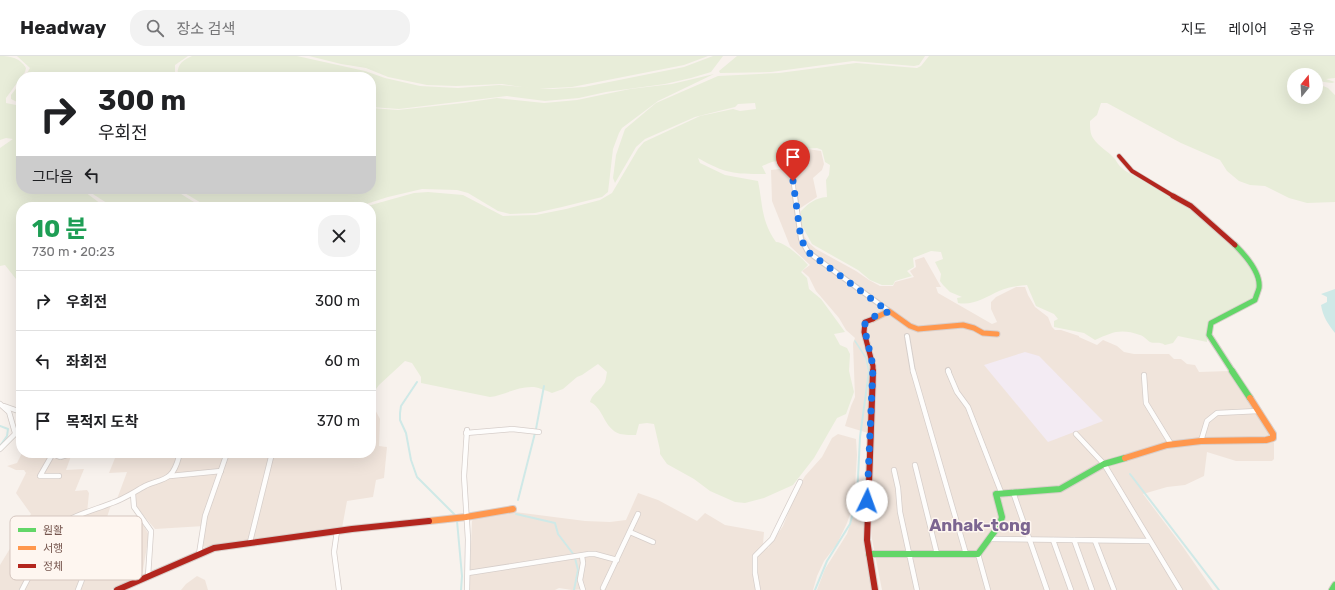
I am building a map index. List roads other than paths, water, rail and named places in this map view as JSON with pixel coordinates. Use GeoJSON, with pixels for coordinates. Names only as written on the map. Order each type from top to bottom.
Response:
{"type":"FeatureCollection","features":[{"type":"Feature","properties":{"kind":"main road"},"geometry":{"type":"LineString","coordinates":[[869,554],[978,554],[1000,524],[1002,516],[996,494],[1001,492],[1060,489],[1104,464],[1171,444],[1201,441],[1266,440],[1273,438],[1273,434],[1209,335],[1211,323],[1255,300],[1259,287],[1258,280],[1250,263],[1234,244],[1191,206],[1137,175],[1120,156]]}},
{"type":"Feature","properties":{"kind":"main road"},"geometry":{"type":"LineString","coordinates":[[875,590],[869,554],[866,512],[873,366],[864,326],[866,322],[871,319],[889,312],[910,326],[918,329],[963,325],[974,328],[983,333],[996,334]]}},
{"type":"Feature","properties":{"kind":"main road"},"geometry":{"type":"LineString","coordinates":[[142,579],[214,548],[337,531],[456,519],[513,509]]}},
{"type":"Feature","properties":{"kind":"main road"},"geometry":{"type":"LineString","coordinates":[[117,590],[139,580]]}},
{"type":"Feature","properties":{"kind":"main road"},"geometry":{"type":"LineString","coordinates":[[1332,590],[1335,585]]}},
{"type":"Feature","properties":{"kind":"street"},"geometry":{"type":"LineString","coordinates":[[793,181],[801,239],[808,252],[889,312]]}},
{"type":"Feature","properties":{"kind":"street"},"geometry":{"type":"LineString","coordinates":[[907,336],[914,375],[966,554]]}},
{"type":"Feature","properties":{"kind":"street"},"geometry":{"type":"LineString","coordinates":[[948,370],[957,392],[968,407],[1001,492]]}},
{"type":"Feature","properties":{"kind":"street"},"geometry":{"type":"LineString","coordinates":[[1144,375],[1146,403],[1171,444]]}},
{"type":"Feature","properties":{"kind":"street"},"geometry":{"type":"LineString","coordinates":[[2,405],[16,410]]}},
{"type":"Feature","properties":{"kind":"street"},"geometry":{"type":"LineString","coordinates":[[0,449],[15,433],[10,415],[2,405]]}},
{"type":"Feature","properties":{"kind":"street"},"geometry":{"type":"LineString","coordinates":[[1201,441],[1207,421],[1217,412],[1258,411]]}},
{"type":"Feature","properties":{"kind":"street"},"geometry":{"type":"LineString","coordinates":[[467,590],[468,573],[464,480],[467,432],[522,428],[539,432]]}},
{"type":"Feature","properties":{"kind":"street"},"geometry":{"type":"LineString","coordinates":[[1076,434],[1104,464],[1180,590]]}},
{"type":"Feature","properties":{"kind":"street"},"geometry":{"type":"LineString","coordinates":[[49,458],[40,476],[59,476]]}},
{"type":"Feature","properties":{"kind":"street"},"geometry":{"type":"LineString","coordinates":[[170,476],[178,458]]}},
{"type":"Feature","properties":{"kind":"street"},"geometry":{"type":"LineString","coordinates":[[199,554],[199,542],[203,525],[225,458]]}},
{"type":"Feature","properties":{"kind":"street"},"geometry":{"type":"LineString","coordinates":[[250,542],[271,458]]}},
{"type":"Feature","properties":{"kind":"street"},"geometry":{"type":"LineString","coordinates":[[915,465],[924,496],[937,554]]}},
{"type":"Feature","properties":{"kind":"street"},"geometry":{"type":"LineString","coordinates":[[894,470],[898,488],[900,512],[917,590]]}},
{"type":"Feature","properties":{"kind":"street"},"geometry":{"type":"LineString","coordinates":[[79,516],[133,494],[145,486],[170,476],[221,471]]}},
{"type":"Feature","properties":{"kind":"street"},"geometry":{"type":"LineString","coordinates":[[758,590],[755,573],[755,556],[767,546],[774,537],[781,524],[794,490],[800,482]]}},
{"type":"Feature","properties":{"kind":"street"},"geometry":{"type":"LineString","coordinates":[[1012,492],[1047,590]]}},
{"type":"Feature","properties":{"kind":"street"},"geometry":{"type":"LineString","coordinates":[[133,494],[134,507],[140,516]]}},
{"type":"Feature","properties":{"kind":"street"},"geometry":{"type":"LineString","coordinates":[[603,588],[638,514]]}},
{"type":"Feature","properties":{"kind":"street"},"geometry":{"type":"LineString","coordinates":[[142,518],[151,531],[148,576]]}},
{"type":"Feature","properties":{"kind":"street"},"geometry":{"type":"LineString","coordinates":[[337,531],[334,552],[339,590]]}},
{"type":"Feature","properties":{"kind":"street"},"geometry":{"type":"LineString","coordinates":[[630,532],[653,542]]}},
{"type":"Feature","properties":{"kind":"street"},"geometry":{"type":"LineString","coordinates":[[989,539],[1150,541]]}},
{"type":"Feature","properties":{"kind":"street"},"geometry":{"type":"LineString","coordinates":[[1053,540],[1071,590]]}},
{"type":"Feature","properties":{"kind":"street"},"geometry":{"type":"LineString","coordinates":[[1074,540],[1092,590]]}},
{"type":"Feature","properties":{"kind":"street"},"geometry":{"type":"LineString","coordinates":[[1095,541],[1114,590]]}},
{"type":"Feature","properties":{"kind":"street"},"geometry":{"type":"LineString","coordinates":[[468,573],[595,554],[617,560]]}},
{"type":"Feature","properties":{"kind":"street"},"geometry":{"type":"LineString","coordinates":[[978,554],[988,590]]}},
{"type":"Feature","properties":{"kind":"street"},"geometry":{"type":"LineString","coordinates":[[582,556],[583,563],[580,580],[583,590]]}},
{"type":"Feature","properties":{"kind":"street"},"geometry":{"type":"LineString","coordinates":[[22,590],[27,580]]}},
{"type":"Feature","properties":{"kind":"street"},"geometry":{"type":"LineString","coordinates":[[78,590],[82,580]]}},
{"type":"Feature","properties":{"kind":"water"},"geometry":{"type":"Polygon","coordinates":[[[1335,289],[1335,333],[1326,320],[1321,305],[1327,302],[1327,297],[1321,294],[1335,289]]]}},
{"type":"Feature","properties":{"kind":"waterway"},"geometry":{"type":"LineString","coordinates":[[855,341],[866,358],[869,372]]}},
{"type":"Feature","properties":{"kind":"waterway"},"geometry":{"type":"LineString","coordinates":[[815,590],[827,561],[850,524],[857,498],[860,437],[869,372]]}},
{"type":"Feature","properties":{"kind":"waterway"},"geometry":{"type":"LineString","coordinates":[[417,382],[401,406],[400,413],[400,420],[406,433],[411,460],[417,477],[455,515]]}},
{"type":"Feature","properties":{"kind":"waterway"},"geometry":{"type":"LineString","coordinates":[[518,500],[536,429],[544,386]]}},
{"type":"Feature","properties":{"kind":"waterway"},"geometry":{"type":"LineString","coordinates":[[0,426],[8,429],[7,436],[0,446]]}},
{"type":"Feature","properties":{"kind":"waterway"},"geometry":{"type":"LineString","coordinates":[[1130,474],[1219,590]]}},
{"type":"Feature","properties":{"kind":"waterway"},"geometry":{"type":"LineString","coordinates":[[516,514],[555,523],[558,534],[574,555]]}},
{"type":"Feature","properties":{"kind":"waterway"},"geometry":{"type":"LineString","coordinates":[[457,521],[462,576],[461,590]]}},
{"type":"Feature","properties":{"kind":"waterway"},"geometry":{"type":"LineString","coordinates":[[574,590],[578,570],[575,558]]}},
{"type":"Feature","properties":{"kind":"district","name":"Anhak-tong"},"geometry":{"type":"Point","coordinates":[980,525]}}]}
